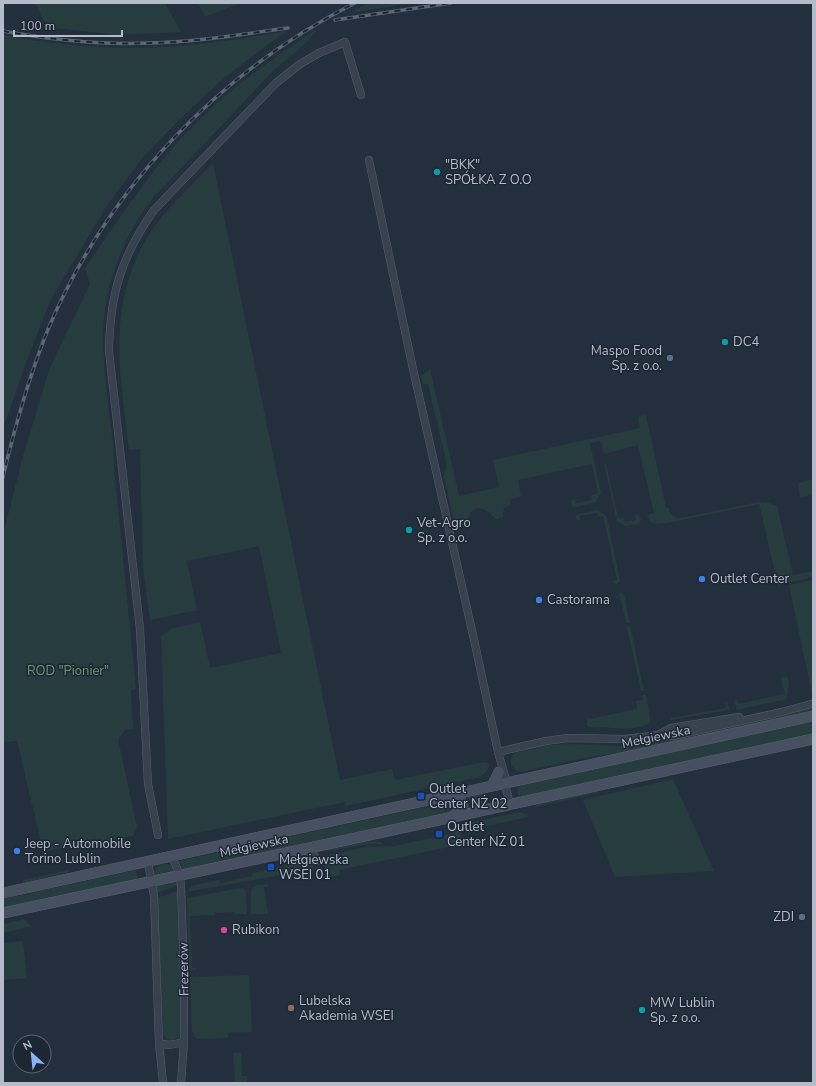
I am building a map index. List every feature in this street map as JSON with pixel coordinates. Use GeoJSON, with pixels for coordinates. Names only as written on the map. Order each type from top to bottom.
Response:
{"type":"FeatureCollection","features":[{"type":"Feature","properties":{"kind":"main road","name":"Mełgiewska"},"geometry":{"type":"LineString","coordinates":[[3,893],[813,716]]}},
{"type":"Feature","properties":{"kind":"main road","name":"Mełgiewska"},"geometry":{"type":"LineString","coordinates":[[3,913],[303,850],[813,739]]}},
{"type":"Feature","properties":{"kind":"main road"},"geometry":{"type":"LineString","coordinates":[[492,786],[499,772]]}},
{"type":"Feature","properties":{"kind":"main road"},"geometry":{"type":"LineString","coordinates":[[452,795],[457,796],[463,805],[462,810],[452,817]]}},
{"type":"Feature","properties":{"kind":"street"},"geometry":{"type":"LineString","coordinates":[[158,835],[148,784],[140,629],[109,352],[113,300],[120,276],[140,231],[154,210],[276,84],[300,64],[319,53],[345,42],[361,95]]}},
{"type":"Feature","properties":{"kind":"street"},"geometry":{"type":"LineString","coordinates":[[369,160],[413,369],[498,752],[505,776],[505,783],[510,804]]}},
{"type":"Feature","properties":{"kind":"street","name":"Mełgiewska"},"geometry":{"type":"LineString","coordinates":[[498,752],[546,741],[568,738],[625,739],[658,735],[671,728],[812,703]]}},
{"type":"Feature","properties":{"kind":"street"},"geometry":{"type":"LineString","coordinates":[[498,752],[499,772],[505,783]]}},
{"type":"Feature","properties":{"kind":"street"},"geometry":{"type":"LineString","coordinates":[[303,850],[312,853],[318,861],[319,853],[323,845]]}},
{"type":"Feature","properties":{"kind":"street","name":"Frezerów"},"geometry":{"type":"LineString","coordinates":[[172,857],[180,875],[184,974],[184,1041],[181,1083]]}},
{"type":"Feature","properties":{"kind":"street","name":"Frezerów"},"geometry":{"type":"LineString","coordinates":[[148,862],[154,904],[159,1043],[163,1083]]}},
{"type":"Feature","properties":{"kind":"street"},"geometry":{"type":"LineString","coordinates":[[159,1043],[171,1045],[184,1041]]}},
{"type":"Feature","properties":{"kind":"green space"},"geometry":{"type":"Polygon","coordinates":[[[35,3],[165,3],[181,32],[117,35],[47,27],[35,3]]]}},
{"type":"Feature","properties":{"kind":"green space"},"geometry":{"type":"Polygon","coordinates":[[[198,3],[240,3],[205,17],[198,3]]]}},
{"type":"Feature","properties":{"kind":"green space"},"geometry":{"type":"Polygon","coordinates":[[[369,3],[412,3],[349,13],[369,3]]]}},
{"type":"Feature","properties":{"kind":"green space","name":"ROD \"Pionier\""},"geometry":{"type":"Polygon","coordinates":[[[318,28],[308,41],[272,72],[153,198],[131,231],[115,268],[105,306],[103,346],[136,689],[131,690],[133,729],[125,730],[118,739],[137,827],[133,836],[43,851],[17,741],[3,741],[3,534],[23,456],[49,370],[90,284],[85,268],[153,172],[184,136],[213,106],[257,71],[318,28]]]}},
{"type":"Feature","properties":{"kind":"green space"},"geometry":{"type":"Polygon","coordinates":[[[288,31],[224,78],[180,119],[144,156],[108,204],[50,301],[27,360],[3,429],[3,35],[43,42],[83,46],[144,48],[210,43],[288,31]]]}},
{"type":"Feature","properties":{"kind":"green space"},"geometry":{"type":"Polygon","coordinates":[[[213,163],[340,780],[392,769],[395,780],[484,762],[488,763],[489,766],[487,771],[480,777],[346,806],[345,802],[168,839],[161,636],[171,629],[200,622],[210,668],[281,653],[259,546],[187,561],[197,610],[150,620],[143,568],[140,449],[129,450],[122,394],[119,340],[121,314],[126,288],[135,262],[148,236],[170,207],[213,163]]]}},
{"type":"Feature","properties":{"kind":"green space"},"geometry":{"type":"Polygon","coordinates":[[[430,369],[459,496],[499,487],[493,460],[640,428],[638,417],[646,415],[666,508],[669,508],[673,516],[681,518],[758,502],[769,503],[777,506],[793,575],[813,571],[813,577],[778,585],[759,504],[667,523],[652,523],[647,515],[654,513],[638,445],[604,454],[601,441],[590,443],[601,493],[595,503],[575,507],[572,506],[571,503],[572,500],[575,499],[576,503],[592,500],[591,495],[598,493],[592,464],[518,480],[521,497],[510,499],[511,504],[504,509],[503,517],[496,519],[483,509],[475,509],[470,513],[467,527],[456,529],[444,477],[446,460],[428,384],[423,385],[421,376],[430,369]]]}},
{"type":"Feature","properties":{"kind":"green space"},"geometry":{"type":"Polygon","coordinates":[[[606,463],[618,518],[623,517],[625,522],[636,520],[635,515],[637,514],[641,518],[639,524],[625,526],[617,521],[604,464],[606,463]]]}},
{"type":"Feature","properties":{"kind":"green space"},"geometry":{"type":"Polygon","coordinates":[[[813,479],[813,495],[800,497],[798,483],[813,479]]]}},
{"type":"Feature","properties":{"kind":"green space"},"geometry":{"type":"Polygon","coordinates":[[[597,510],[604,514],[607,518],[620,581],[617,584],[614,584],[612,581],[617,580],[603,516],[598,517],[597,513],[579,516],[580,521],[576,519],[576,515],[597,510]]]}},
{"type":"Feature","properties":{"kind":"green space"},"geometry":{"type":"Polygon","coordinates":[[[813,580],[813,693],[812,694],[789,585],[813,580]]]}},
{"type":"Feature","properties":{"kind":"green space"},"geometry":{"type":"Polygon","coordinates":[[[620,593],[624,595],[630,623],[626,623],[620,597],[616,598],[620,593]]]}},
{"type":"Feature","properties":{"kind":"green space"},"geometry":{"type":"Polygon","coordinates":[[[630,626],[644,691],[641,691],[627,627],[630,626]]]}},
{"type":"Feature","properties":{"kind":"green space"},"geometry":{"type":"Polygon","coordinates":[[[783,676],[787,677],[789,681],[787,699],[737,710],[735,702],[737,699],[739,704],[785,694],[781,679],[783,676]]]}},
{"type":"Feature","properties":{"kind":"green space"},"geometry":{"type":"Polygon","coordinates":[[[642,695],[646,695],[650,723],[636,728],[590,727],[587,725],[587,718],[589,717],[590,719],[637,709],[636,701],[643,700],[642,695]]]}},
{"type":"Feature","properties":{"kind":"green space"},"geometry":{"type":"Polygon","coordinates":[[[725,702],[727,702],[730,710],[671,720],[671,718],[726,708],[725,702]]]}},
{"type":"Feature","properties":{"kind":"green space"},"geometry":{"type":"Polygon","coordinates":[[[813,708],[813,712],[641,750],[588,757],[521,772],[515,769],[511,764],[511,759],[515,753],[549,745],[575,744],[618,746],[648,742],[813,708]]]}},
{"type":"Feature","properties":{"kind":"green space"},"geometry":{"type":"Polygon","coordinates":[[[813,721],[813,735],[525,797],[518,795],[517,792],[519,786],[521,785],[813,721]]]}},
{"type":"Feature","properties":{"kind":"green space"},"geometry":{"type":"Polygon","coordinates":[[[673,779],[714,871],[615,877],[583,800],[673,779]]]}},
{"type":"Feature","properties":{"kind":"green space"},"geometry":{"type":"Polygon","coordinates":[[[597,790],[598,793],[534,807],[538,803],[597,790]]]}},
{"type":"Feature","properties":{"kind":"green space"},"geometry":{"type":"Polygon","coordinates":[[[482,793],[484,804],[473,806],[467,797],[482,793]]]}},
{"type":"Feature","properties":{"kind":"green space"},"geometry":{"type":"Polygon","coordinates":[[[434,805],[450,805],[454,810],[451,812],[183,869],[179,861],[434,805]]]}},
{"type":"Feature","properties":{"kind":"green space"},"geometry":{"type":"Polygon","coordinates":[[[520,812],[524,814],[527,813],[528,817],[460,832],[463,844],[339,870],[340,875],[327,878],[323,858],[324,856],[366,847],[395,846],[454,833],[463,824],[520,812]]]}},
{"type":"Feature","properties":{"kind":"green space"},"geometry":{"type":"Polygon","coordinates":[[[369,841],[382,842],[382,844],[367,844],[324,852],[327,850],[369,841]]]}},
{"type":"Feature","properties":{"kind":"green space"},"geometry":{"type":"Polygon","coordinates":[[[306,861],[312,863],[314,869],[187,892],[191,886],[219,880],[220,883],[252,876],[252,873],[306,861]]]}},
{"type":"Feature","properties":{"kind":"green space"},"geometry":{"type":"Polygon","coordinates":[[[169,864],[175,870],[155,875],[154,871],[159,865],[169,864]]]}},
{"type":"Feature","properties":{"kind":"green space"},"geometry":{"type":"Polygon","coordinates":[[[68,870],[69,872],[66,873],[23,883],[23,880],[68,870]]]}},
{"type":"Feature","properties":{"kind":"green space"},"geometry":{"type":"Polygon","coordinates":[[[136,870],[138,879],[3,909],[3,899],[136,870]]]}},
{"type":"Feature","properties":{"kind":"green space"},"geometry":{"type":"Polygon","coordinates":[[[177,882],[177,886],[156,893],[156,886],[177,882]]]}},
{"type":"Feature","properties":{"kind":"green space"},"geometry":{"type":"Polygon","coordinates":[[[268,884],[268,886],[264,887],[268,914],[251,914],[251,890],[256,885],[268,884]]]}},
{"type":"Feature","properties":{"kind":"green space"},"geometry":{"type":"Polygon","coordinates":[[[240,888],[246,891],[247,914],[235,914],[235,912],[215,913],[215,915],[190,916],[192,968],[196,968],[196,970],[189,971],[187,898],[240,888]]]}},
{"type":"Feature","properties":{"kind":"green space"},"geometry":{"type":"Polygon","coordinates":[[[177,891],[182,1029],[177,1039],[170,1040],[164,1036],[163,1033],[157,898],[177,891]]]}},
{"type":"Feature","properties":{"kind":"green space"},"geometry":{"type":"Polygon","coordinates":[[[24,919],[31,926],[3,933],[3,924],[24,919]]]}},
{"type":"Feature","properties":{"kind":"green space"},"geometry":{"type":"Polygon","coordinates":[[[23,941],[27,978],[3,980],[3,943],[23,941]]]}},
{"type":"Feature","properties":{"kind":"green space"},"geometry":{"type":"Polygon","coordinates":[[[249,975],[252,1032],[228,1033],[228,1038],[197,1039],[192,1031],[190,977],[249,975]]]}},
{"type":"Feature","properties":{"kind":"green space"},"geometry":{"type":"Polygon","coordinates":[[[233,1053],[241,1053],[242,1076],[247,1076],[247,1083],[235,1083],[233,1053]]]}},
{"type":"Feature","properties":{"kind":"railway"},"geometry":{"type":"LineString","coordinates":[[3,477],[23,401],[49,327],[74,276],[103,227],[136,181],[174,138],[214,99],[258,63],[305,31],[355,3]]}},
{"type":"Feature","properties":{"kind":"railway"},"geometry":{"type":"LineString","coordinates":[[335,20],[451,3]]}},
{"type":"Feature","properties":{"kind":"railway"},"geometry":{"type":"LineString","coordinates":[[3,31],[77,41],[133,43],[202,39],[288,28]]}},
{"type":"Feature","properties":{"kind":"place","name":"\"BKK\" SPÓŁKA Z O.O"},"geometry":{"type":"Point","coordinates":[437,172]}},
{"type":"Feature","properties":{"kind":"place","name":"DC4"},"geometry":{"type":"Point","coordinates":[725,342]}},
{"type":"Feature","properties":{"kind":"place","name":"Maspo Food Sp. z o.o."},"geometry":{"type":"Point","coordinates":[670,358]}},
{"type":"Feature","properties":{"kind":"place","name":"Vet-Agro Sp. z o.o."},"geometry":{"type":"Point","coordinates":[409,530]}},
{"type":"Feature","properties":{"kind":"place","name":"Outlet Center"},"geometry":{"type":"Point","coordinates":[702,579]}},
{"type":"Feature","properties":{"kind":"place","name":"Castorama"},"geometry":{"type":"Point","coordinates":[539,600]}},
{"type":"Feature","properties":{"kind":"place","name":"Outlet Center NŻ 02"},"geometry":{"type":"Point","coordinates":[421,796]}},
{"type":"Feature","properties":{"kind":"place","name":"Outlet Center NŻ 01"},"geometry":{"type":"Point","coordinates":[439,834]}},
{"type":"Feature","properties":{"kind":"place","name":"Jeep - Automobile Torino Lublin"},"geometry":{"type":"Point","coordinates":[17,851]}},
{"type":"Feature","properties":{"kind":"place","name":"Mełgiewska WSEI 01"},"geometry":{"type":"Point","coordinates":[271,867]}},
{"type":"Feature","properties":{"kind":"place","name":"ZDI"},"geometry":{"type":"Point","coordinates":[802,917]}},
{"type":"Feature","properties":{"kind":"place","name":"Rubikon"},"geometry":{"type":"Point","coordinates":[224,930]}},
{"type":"Feature","properties":{"kind":"place","name":"Lubelska Akademia WSEI"},"geometry":{"type":"Point","coordinates":[291,1008]}},
{"type":"Feature","properties":{"kind":"place","name":"MW Lublin Sp. z o.o."},"geometry":{"type":"Point","coordinates":[642,1010]}}]}
